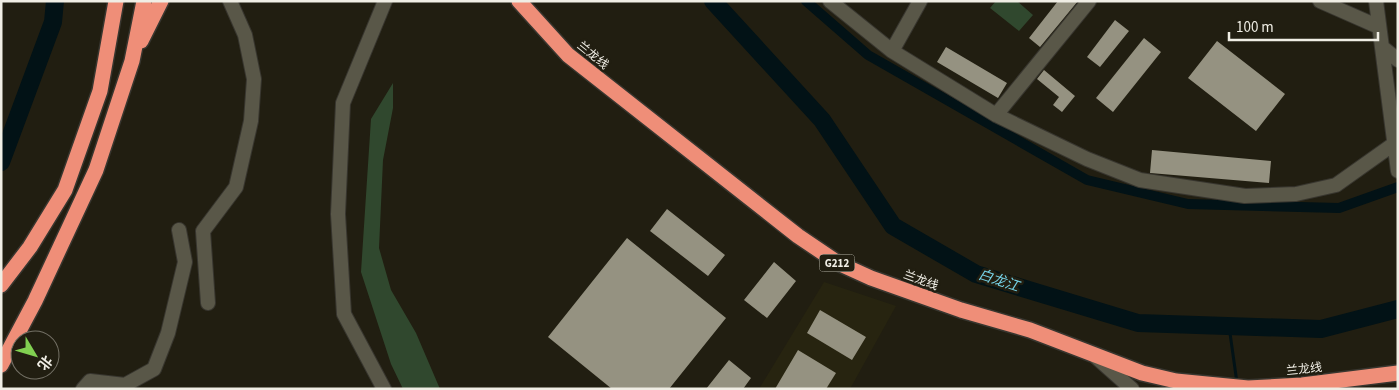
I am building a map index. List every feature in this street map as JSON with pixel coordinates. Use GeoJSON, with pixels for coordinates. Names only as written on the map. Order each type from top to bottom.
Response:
{"type":"FeatureCollection","features":[{"type":"Feature","properties":{"kind":"highway"},"geometry":{"type":"LineString","coordinates":[[1,285],[30,248],[64,190],[100,91],[116,1]]}},
{"type":"Feature","properties":{"kind":"highway"},"geometry":{"type":"LineString","coordinates":[[1,365],[35,301],[96,170],[132,61],[144,1]]}},
{"type":"Feature","properties":{"kind":"highway"},"geometry":{"type":"LineString","coordinates":[[132,61],[161,1]]}},
{"type":"Feature","properties":{"kind":"highway","name":"兰龙线"},"geometry":{"type":"LineString","coordinates":[[519,1],[568,55],[798,236],[838,263],[880,282],[962,310],[1030,330],[1142,373],[1176,381],[1248,388],[1302,385],[1398,373]]}},
{"type":"Feature","properties":{"kind":"street"},"geometry":{"type":"LineString","coordinates":[[208,303],[203,231],[236,187],[251,121],[254,79],[245,35],[230,1]]}},
{"type":"Feature","properties":{"kind":"street"},"geometry":{"type":"LineString","coordinates":[[384,389],[344,314],[338,214],[343,103],[385,1]]}},
{"type":"Feature","properties":{"kind":"street"},"geometry":{"type":"LineString","coordinates":[[830,1],[892,51],[996,116],[1087,159],[1140,180],[1245,196],[1296,194],[1336,184],[1396,141]]}},
{"type":"Feature","properties":{"kind":"street"},"geometry":{"type":"LineString","coordinates":[[892,51],[920,1]]}},
{"type":"Feature","properties":{"kind":"street"},"geometry":{"type":"LineString","coordinates":[[996,116],[1089,1]]}},
{"type":"Feature","properties":{"kind":"street"},"geometry":{"type":"LineString","coordinates":[[1320,1],[1379,27]]}},
{"type":"Feature","properties":{"kind":"street"},"geometry":{"type":"LineString","coordinates":[[1376,1],[1382,47],[1392,80],[1397,168]]}},
{"type":"Feature","properties":{"kind":"street"},"geometry":{"type":"LineString","coordinates":[[1382,47],[1398,60]]}},
{"type":"Feature","properties":{"kind":"street"},"geometry":{"type":"LineString","coordinates":[[83,389],[90,381],[125,385],[154,368],[168,333],[184,262],[178,230]]}},
{"type":"Feature","properties":{"kind":"street"},"geometry":{"type":"LineString","coordinates":[[184,262],[205,268]]}},
{"type":"Feature","properties":{"kind":"street"},"geometry":{"type":"LineString","coordinates":[[1091,353],[1132,389]]}},
{"type":"Feature","properties":{"kind":"shaded area"},"geometry":{"type":"Polygon","coordinates":[[[824,282],[896,306],[850,389],[759,389],[824,282]]]}},
{"type":"Feature","properties":{"kind":"green space"},"geometry":{"type":"Polygon","coordinates":[[[996,1],[1017,1],[1033,15],[1019,31],[990,8],[996,1]]]}},
{"type":"Feature","properties":{"kind":"green space"},"geometry":{"type":"Polygon","coordinates":[[[393,83],[393,108],[383,160],[379,248],[391,290],[416,333],[440,389],[403,389],[391,364],[361,272],[371,119],[393,83]]]}},
{"type":"Feature","properties":{"kind":"building"},"geometry":{"type":"Polygon","coordinates":[[[1058,1],[1078,1],[1040,47],[1029,38],[1058,1]]]}},
{"type":"Feature","properties":{"kind":"building"},"geometry":{"type":"Polygon","coordinates":[[[1115,20],[1129,31],[1100,67],[1087,57],[1115,20]]]}},
{"type":"Feature","properties":{"kind":"building"},"geometry":{"type":"Polygon","coordinates":[[[1144,38],[1161,52],[1113,112],[1096,98],[1144,38]]]}},
{"type":"Feature","properties":{"kind":"building"},"geometry":{"type":"Polygon","coordinates":[[[1217,41],[1285,94],[1256,131],[1188,78],[1217,41]]]}},
{"type":"Feature","properties":{"kind":"building"},"geometry":{"type":"Polygon","coordinates":[[[946,47],[1007,83],[998,98],[937,62],[946,47]]]}},
{"type":"Feature","properties":{"kind":"building"},"geometry":{"type":"Polygon","coordinates":[[[1044,70],[1075,96],[1062,112],[1053,105],[1059,97],[1037,79],[1044,70]]]}},
{"type":"Feature","properties":{"kind":"building"},"geometry":{"type":"Polygon","coordinates":[[[1152,150],[1271,161],[1269,183],[1150,173],[1152,150]]]}},
{"type":"Feature","properties":{"kind":"building"},"geometry":{"type":"Polygon","coordinates":[[[667,209],[725,255],[708,276],[650,231],[667,209]]]}},
{"type":"Feature","properties":{"kind":"building"},"geometry":{"type":"Polygon","coordinates":[[[627,238],[726,318],[669,389],[612,389],[548,337],[627,238]]]}},
{"type":"Feature","properties":{"kind":"building"},"geometry":{"type":"Polygon","coordinates":[[[774,262],[796,281],[767,318],[744,300],[774,262]]]}},
{"type":"Feature","properties":{"kind":"building"},"geometry":{"type":"Polygon","coordinates":[[[820,310],[866,337],[852,360],[807,333],[820,310]]]}},
{"type":"Feature","properties":{"kind":"building"},"geometry":{"type":"Polygon","coordinates":[[[798,350],[836,373],[826,389],[775,389],[798,350]]]}},
{"type":"Feature","properties":{"kind":"building"},"geometry":{"type":"Polygon","coordinates":[[[729,360],[751,378],[743,389],[706,389],[729,360]]]}},
{"type":"Feature","properties":{"kind":"waterway"},"geometry":{"type":"LineString","coordinates":[[1,162],[53,22],[55,1]]}},
{"type":"Feature","properties":{"kind":"waterway","name":"白龙江"},"geometry":{"type":"LineString","coordinates":[[713,1],[822,120],[893,226],[976,274],[1138,323],[1321,329],[1398,309]]}},
{"type":"Feature","properties":{"kind":"waterway"},"geometry":{"type":"LineString","coordinates":[[806,1],[868,55],[1087,180],[1188,204],[1339,208],[1398,187]]}},
{"type":"Feature","properties":{"kind":"waterway"},"geometry":{"type":"LineString","coordinates":[[1229,326],[1237,383]]}}]}
